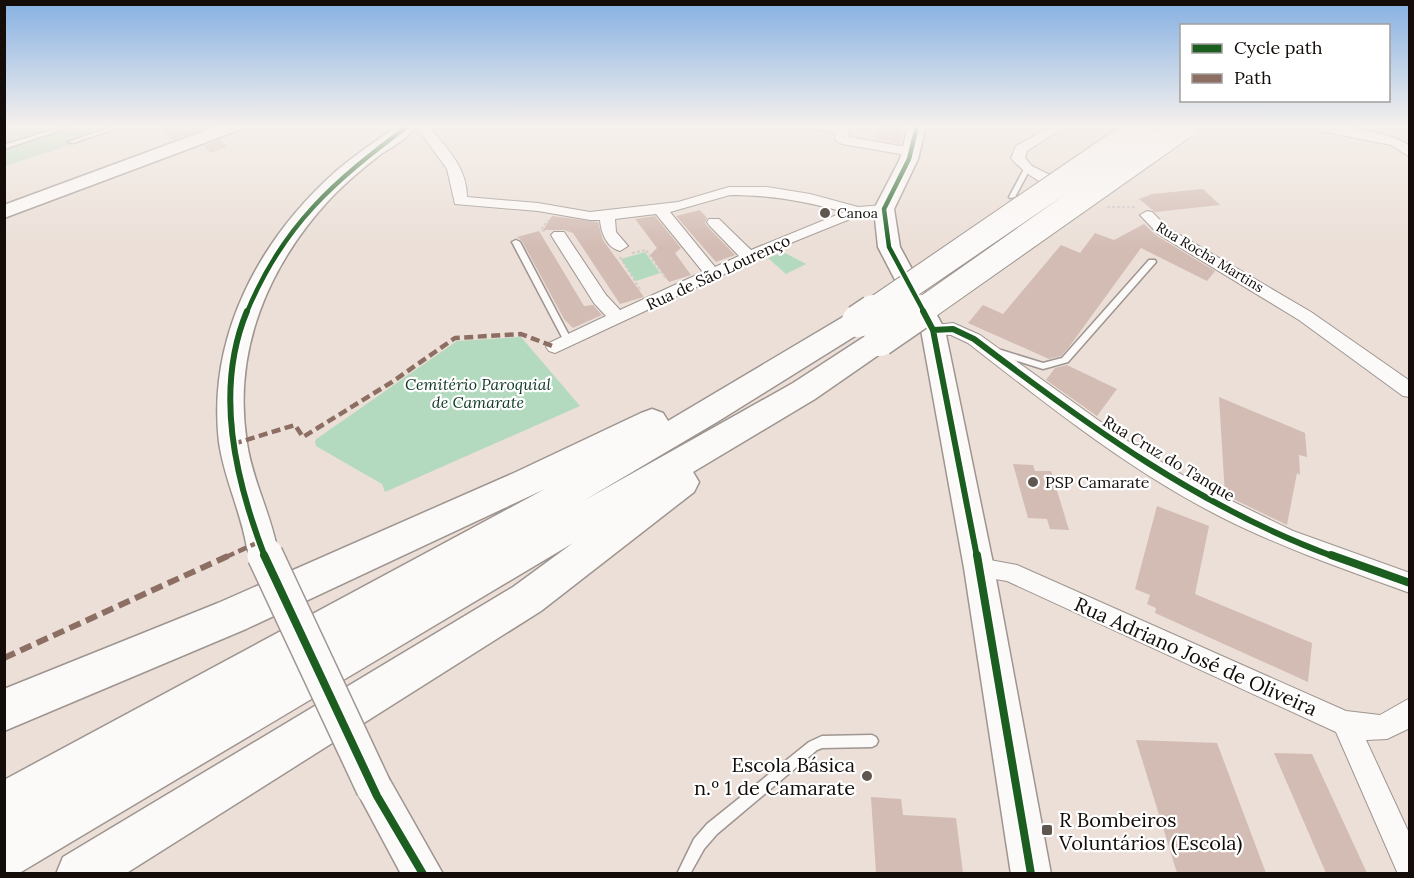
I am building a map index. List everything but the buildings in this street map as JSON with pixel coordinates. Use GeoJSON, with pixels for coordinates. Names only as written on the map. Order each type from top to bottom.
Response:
{"type":"FeatureCollection","features":[{"type":"Feature","properties":{"kind":"highway"},"geometry":{"type":"LineString","coordinates":[[80,873],[527,599],[804,391],[861,330],[1086,167]]}},
{"type":"Feature","properties":{"kind":"highway"},"geometry":{"type":"LineString","coordinates":[[4,805],[861,330],[1119,167]]}},
{"type":"Feature","properties":{"kind":"highway"},"geometry":{"type":"LineString","coordinates":[[4,710],[232,616],[528,482],[681,407],[793,346],[861,330]]}},
{"type":"Feature","properties":{"kind":"highway"},"geometry":{"type":"LineString","coordinates":[[4,855],[804,391]]}},
{"type":"Feature","properties":{"kind":"street"},"geometry":{"type":"LineString","coordinates":[[4,212],[124,167]]}},
{"type":"Feature","properties":{"kind":"street"},"geometry":{"type":"LineString","coordinates":[[356,167],[334,184],[302,218],[274,256],[244,316],[236,343],[231,377],[230,413],[237,462],[262,548],[374,788],[423,873]]}},
{"type":"Feature","properties":{"kind":"street"},"geometry":{"type":"LineString","coordinates":[[453,167],[458,174],[461,186],[460,201],[538,207],[590,216],[680,206],[729,191],[758,191],[810,198],[858,211]]}},
{"type":"Feature","properties":{"kind":"street"},"geometry":{"type":"LineString","coordinates":[[905,167],[884,209],[889,248],[933,330],[979,568],[1031,873]]}},
{"type":"Feature","properties":{"kind":"street"},"geometry":{"type":"LineString","coordinates":[[1027,169],[1094,203]]}},
{"type":"Feature","properties":{"kind":"street"},"geometry":{"type":"LineString","coordinates":[[660,209],[714,274]]}},
{"type":"Feature","properties":{"kind":"street","name":"Rua de São Lourenço"},"geometry":{"type":"LineString","coordinates":[[562,344],[749,257],[858,211],[884,209]]}},
{"type":"Feature","properties":{"kind":"street"},"geometry":{"type":"LineString","coordinates":[[607,215],[609,233],[620,246]]}},
{"type":"Feature","properties":{"kind":"street","name":"Rua Rocha Martins"},"geometry":{"type":"LineString","coordinates":[[1147,215],[1163,231],[1296,310],[1410,391]]}},
{"type":"Feature","properties":{"kind":"street"},"geometry":{"type":"LineString","coordinates":[[714,222],[749,257]]}},
{"type":"Feature","properties":{"kind":"street"},"geometry":{"type":"LineString","coordinates":[[559,235],[600,298],[617,318]]}},
{"type":"Feature","properties":{"kind":"street","name":"Rua Cruz do Tanque"},"geometry":{"type":"LineString","coordinates":[[933,330],[953,329],[964,333],[1104,436],[1216,503],[1269,531],[1410,583]]}},
{"type":"Feature","properties":{"kind":"street","name":"Rua Adriano José de Oliveira"},"geometry":{"type":"LineString","coordinates":[[979,568],[1009,572],[1345,723],[1368,729],[1390,727],[1410,710]]}},
{"type":"Feature","properties":{"kind":"street"},"geometry":{"type":"LineString","coordinates":[[1345,723],[1410,868]]}},
{"type":"Feature","properties":{"kind":"lane"},"geometry":{"type":"LineString","coordinates":[[1012,197],[1027,169]]}},
{"type":"Feature","properties":{"kind":"lane"},"geometry":{"type":"LineString","coordinates":[[516,242],[562,344]]}},
{"type":"Feature","properties":{"kind":"lane"},"geometry":{"type":"LineString","coordinates":[[987,349],[1043,366],[1065,360],[1152,262]]}},
{"type":"Feature","properties":{"kind":"lane"},"geometry":{"type":"LineString","coordinates":[[683,873],[699,844],[712,829],[813,746],[822,742],[872,741]]}},
{"type":"Feature","properties":{"kind":"path"},"geometry":{"type":"LineString","coordinates":[[620,246],[633,254],[646,250],[674,292]]}},
{"type":"Feature","properties":{"kind":"path"},"geometry":{"type":"LineString","coordinates":[[620,246],[620,260],[649,303]]}},
{"type":"Feature","properties":{"kind":"green space"},"geometry":{"type":"Polygon","coordinates":[[[645,252],[660,273],[636,281],[621,259],[645,252]]]}},
{"type":"Feature","properties":{"kind":"green space"},"geometry":{"type":"Polygon","coordinates":[[[783,252],[806,264],[786,274],[768,258],[783,252]]]}},
{"type":"Feature","properties":{"kind":"green space","name":"Cemitério Paroquial de Camarate"},"geometry":{"type":"Polygon","coordinates":[[[521,337],[580,406],[385,492],[382,484],[316,446],[315,440],[457,341],[521,337]]]}},
{"type":"Feature","properties":{"kind":"marked path"},"geometry":{"type":"LineString","coordinates":[[233,444],[295,425],[303,437],[392,382],[455,338],[521,334],[555,347]]}},
{"type":"Feature","properties":{"kind":"marked path"},"geometry":{"type":"LineString","coordinates":[[4,658],[261,541]]}},
{"type":"Feature","properties":{"kind":"cycle path"},"geometry":{"type":"LineString","coordinates":[[354,167],[333,185],[290,233],[257,288],[244,318],[236,349],[231,380],[231,429],[246,499],[266,559],[377,796],[406,849],[423,874]]}},
{"type":"Feature","properties":{"kind":"cycle path"},"geometry":{"type":"LineString","coordinates":[[905,167],[884,209],[889,247],[933,330],[979,568],[1031,874]]}},
{"type":"Feature","properties":{"kind":"cycle path"},"geometry":{"type":"LineString","coordinates":[[933,330],[953,329],[974,339],[1116,443],[1190,490],[1229,511],[1303,545],[1410,583]]}},
{"type":"Feature","properties":{"kind":"place","name":"Canoa"},"geometry":{"type":"Point","coordinates":[825,213]}},
{"type":"Feature","properties":{"kind":"place","name":"PSP Camarate"},"geometry":{"type":"Point","coordinates":[1033,482]}},
{"type":"Feature","properties":{"kind":"place","name":"Escola Básica n.º 1 de Camarate"},"geometry":{"type":"Point","coordinates":[867,776]}},
{"type":"Feature","properties":{"kind":"place","name":"R Bombeiros Voluntários (Escola)"},"geometry":{"type":"Point","coordinates":[1047,830]}}]}
